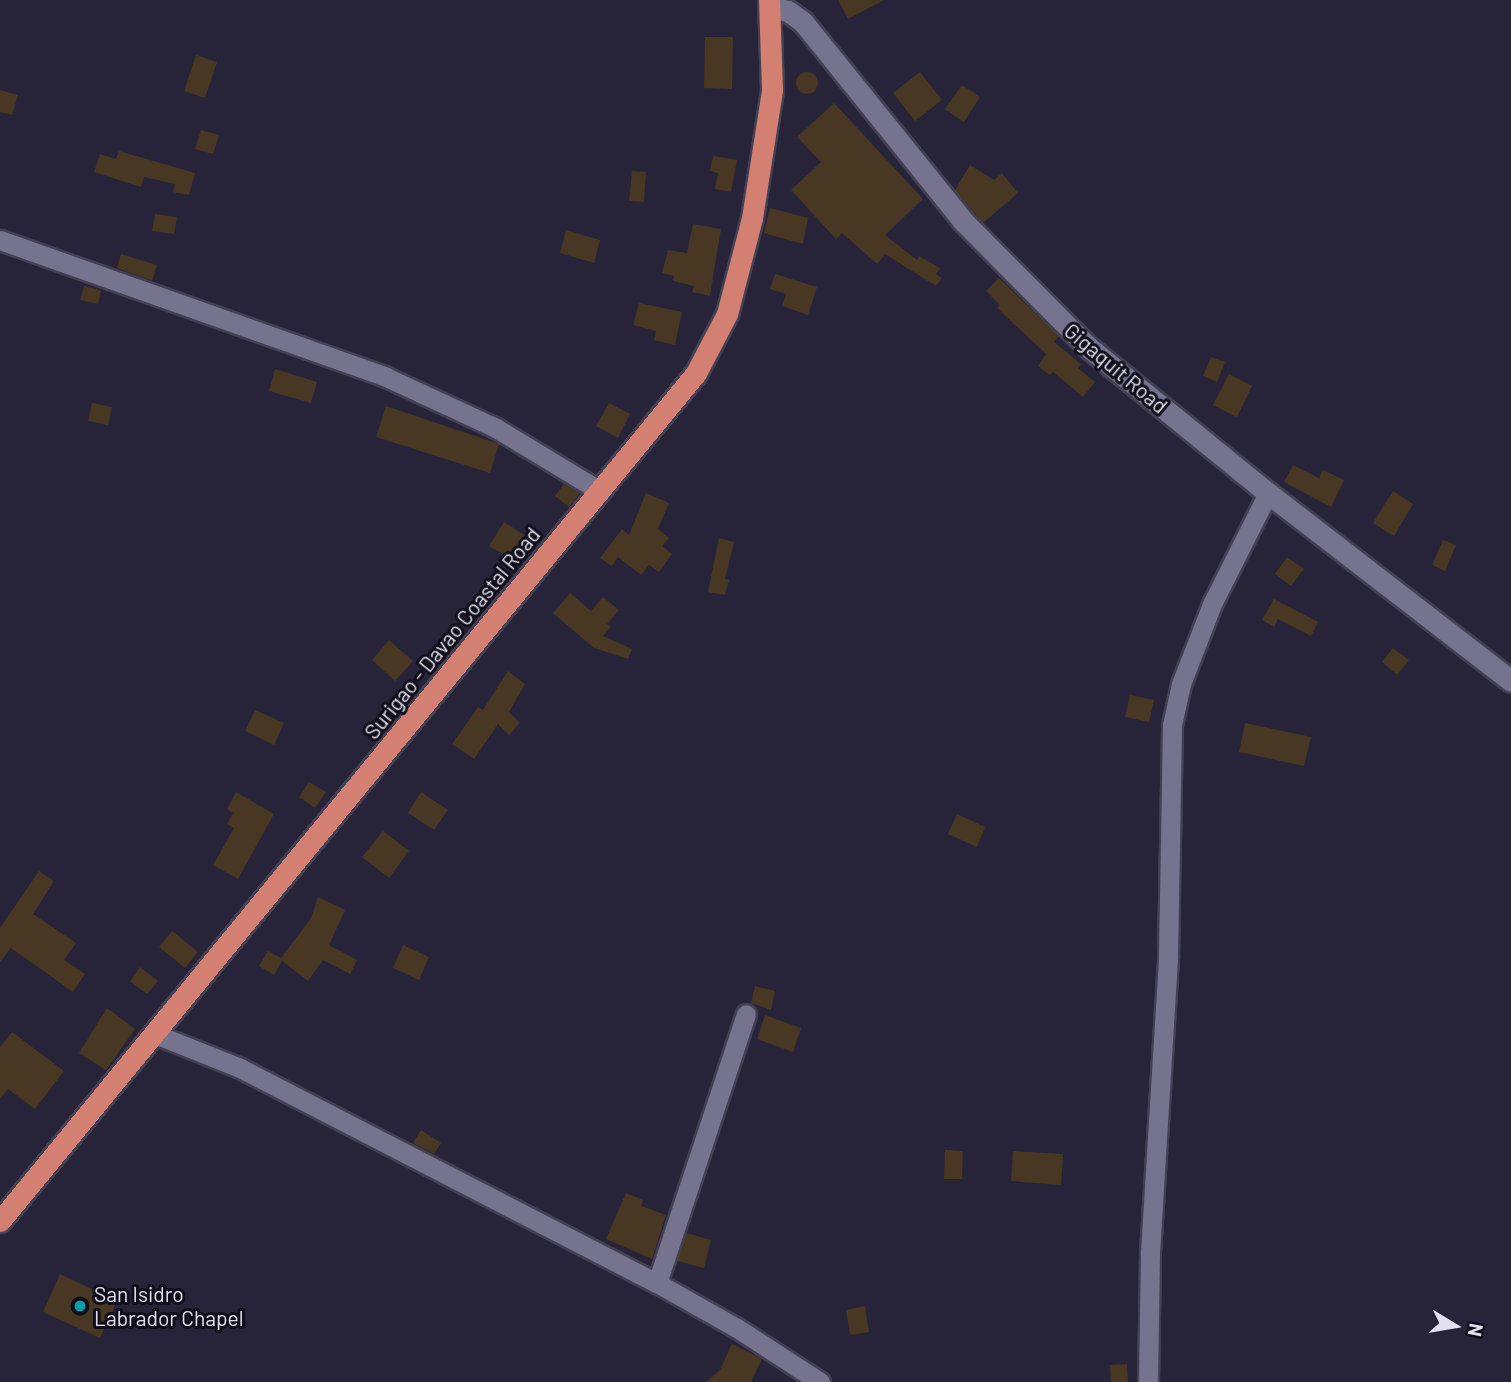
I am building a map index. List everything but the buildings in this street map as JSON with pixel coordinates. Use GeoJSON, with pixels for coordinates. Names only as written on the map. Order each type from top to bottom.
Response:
{"type":"FeatureCollection","features":[{"type":"Feature","properties":{"kind":"highway","name":"Surigao - Davao Coastal Road"},"geometry":{"type":"LineString","coordinates":[[0,1221],[696,373],[727,314],[745,252],[765,149],[774,63],[770,4]]}},
{"type":"Feature","properties":{"kind":"main road","name":"Gigaquit Road"},"geometry":{"type":"LineString","coordinates":[[770,4],[788,11],[809,28],[931,185],[1041,303],[1087,346],[1268,493],[1511,681]]}},
{"type":"Feature","properties":{"kind":"street"},"geometry":{"type":"LineString","coordinates":[[0,240],[397,382],[496,428],[600,491]]}},
{"type":"Feature","properties":{"kind":"street"},"geometry":{"type":"LineString","coordinates":[[1148,1382],[1150,1253],[1168,956],[1172,725],[1181,684],[1212,604],[1268,493]]}},
{"type":"Feature","properties":{"kind":"street"},"geometry":{"type":"LineString","coordinates":[[657,1283],[746,1014]]}},
{"type":"Feature","properties":{"kind":"street"},"geometry":{"type":"LineString","coordinates":[[155,1034],[240,1068],[657,1283],[737,1328],[820,1382]]}},
{"type":"Feature","properties":{"kind":"place","name":"San Isidro Labrador Chapel"},"geometry":{"type":"Point","coordinates":[80,1306]}}]}
